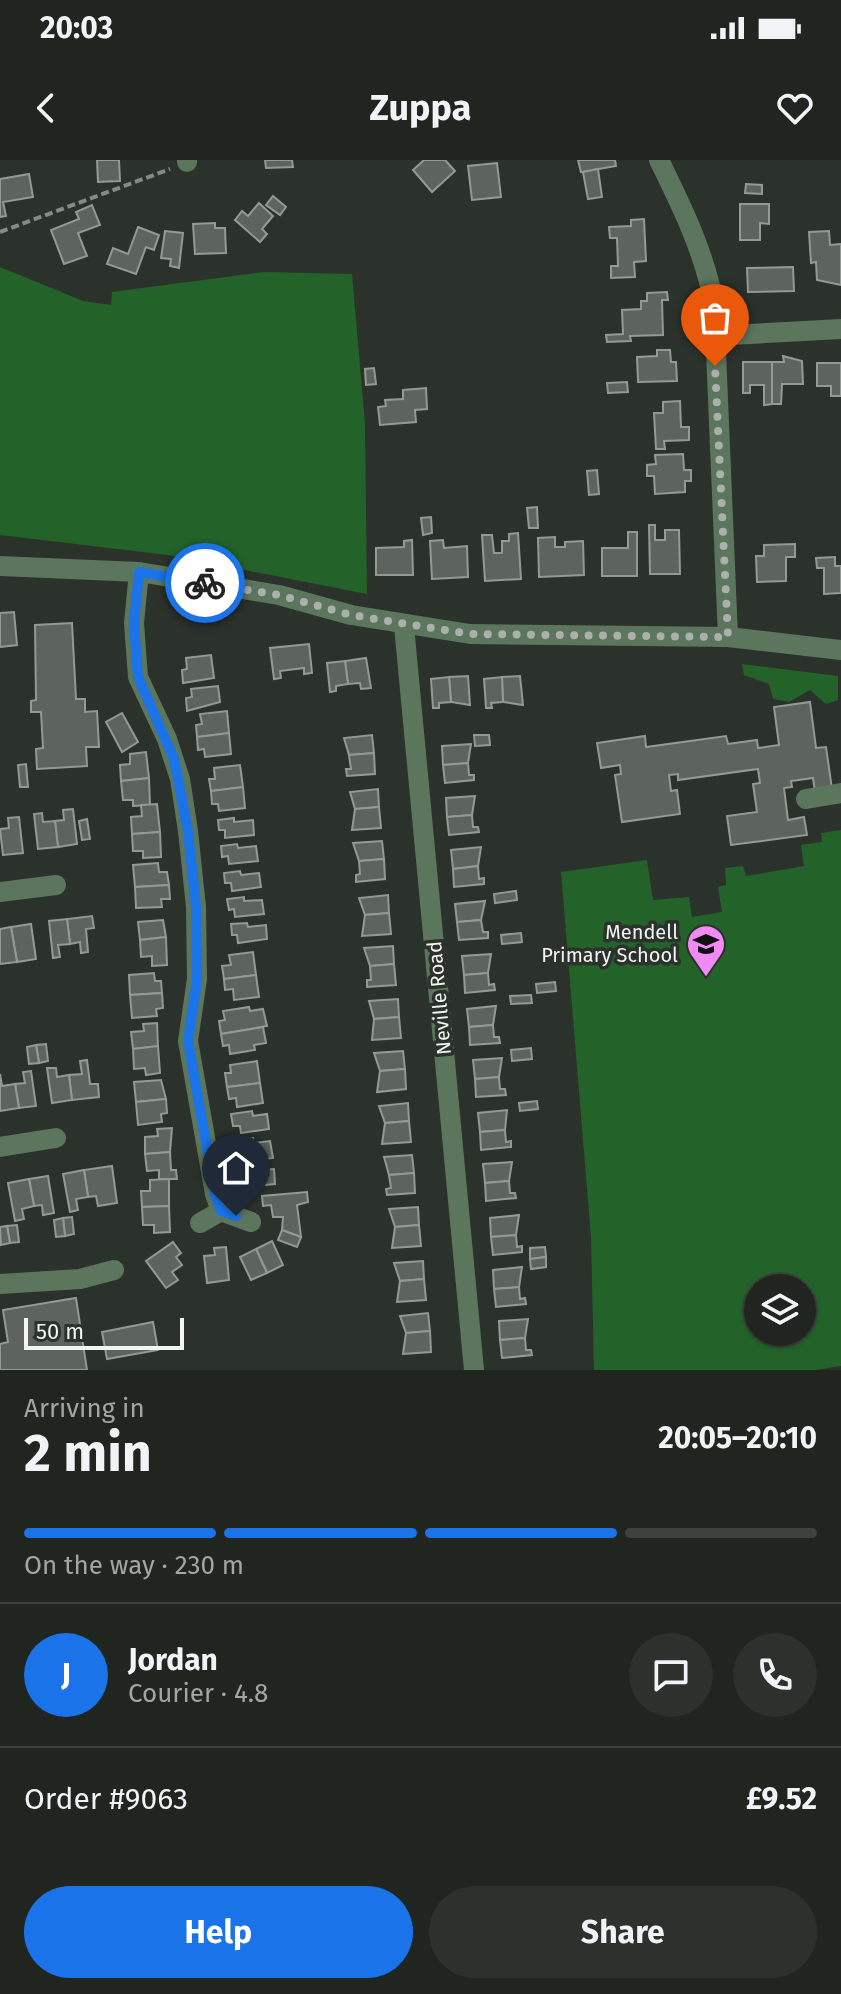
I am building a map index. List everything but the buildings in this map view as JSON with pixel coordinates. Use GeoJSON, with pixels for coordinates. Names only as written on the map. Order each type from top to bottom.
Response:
{"type":"FeatureCollection","features":[{"type":"Feature","properties":{"kind":"street"},"geometry":{"type":"LineString","coordinates":[[659,160],[707,267],[714,304],[728,637]]}},
{"type":"Feature","properties":{"kind":"street"},"geometry":{"type":"LineString","coordinates":[[713,336],[841,329]]}},
{"type":"Feature","properties":{"kind":"street"},"geometry":{"type":"LineString","coordinates":[[0,566],[139,572],[279,595],[404,626],[470,634],[728,637],[841,650]]}},
{"type":"Feature","properties":{"kind":"street"},"geometry":{"type":"LineString","coordinates":[[139,572],[134,623],[138,677],[167,739],[180,779],[188,831],[196,907],[197,979],[188,1041],[221,1211]]}},
{"type":"Feature","properties":{"kind":"street","name":"Neville Road"},"geometry":{"type":"LineString","coordinates":[[404,626],[474,1370]]}},
{"type":"Feature","properties":{"kind":"street"},"geometry":{"type":"LineString","coordinates":[[806,799],[841,793]]}},
{"type":"Feature","properties":{"kind":"street"},"geometry":{"type":"LineString","coordinates":[[0,892],[56,885]]}},
{"type":"Feature","properties":{"kind":"street"},"geometry":{"type":"LineString","coordinates":[[0,1147],[56,1138]]}},
{"type":"Feature","properties":{"kind":"street"},"geometry":{"type":"LineString","coordinates":[[200,1223],[221,1211],[251,1222]]}},
{"type":"Feature","properties":{"kind":"street"},"geometry":{"type":"LineString","coordinates":[[0,1284],[80,1279],[114,1270]]}},
{"type":"Feature","properties":{"kind":"path"},"geometry":{"type":"LineString","coordinates":[[0,232],[187,161]]}},
{"type":"Feature","properties":{"kind":"green space"},"geometry":{"type":"Polygon","coordinates":[[[0,267],[83,301],[111,305],[112,292],[264,272],[352,274],[365,424],[367,594],[168,555],[0,535],[0,267]]]}},
{"type":"Feature","properties":{"kind":"green space"},"geometry":{"type":"Polygon","coordinates":[[[742,664],[838,676],[838,700],[826,704],[810,690],[789,702],[773,699],[769,684],[744,675],[742,664]]]}},
{"type":"Feature","properties":{"kind":"green space","name":"Mendell Primary School"},"geometry":{"type":"Polygon","coordinates":[[[841,830],[841,1366],[816,1370],[594,1370],[591,1237],[561,872],[647,860],[653,900],[689,897],[692,917],[722,912],[718,887],[726,885],[725,868],[743,866],[746,876],[804,866],[801,845],[822,842],[821,833],[841,830]]]}},
{"type":"Feature","properties":{"kind":"way so far"},"geometry":{"type":"LineString","coordinates":[[205,583],[279,595],[404,626],[470,634],[728,637],[715,366]]}},
{"type":"Feature","properties":{"kind":"place","name":"Mendell Primary School"},"geometry":{"type":"Point","coordinates":[706,978]}},
{"type":"Feature","properties":{"kind":"route"},"geometry":{"type":"LineString","coordinates":[[205,583],[139,572],[134,623],[138,677],[167,739],[180,779],[196,907],[197,979],[188,1041],[215,1194],[221,1211],[236,1216]]}}]}
